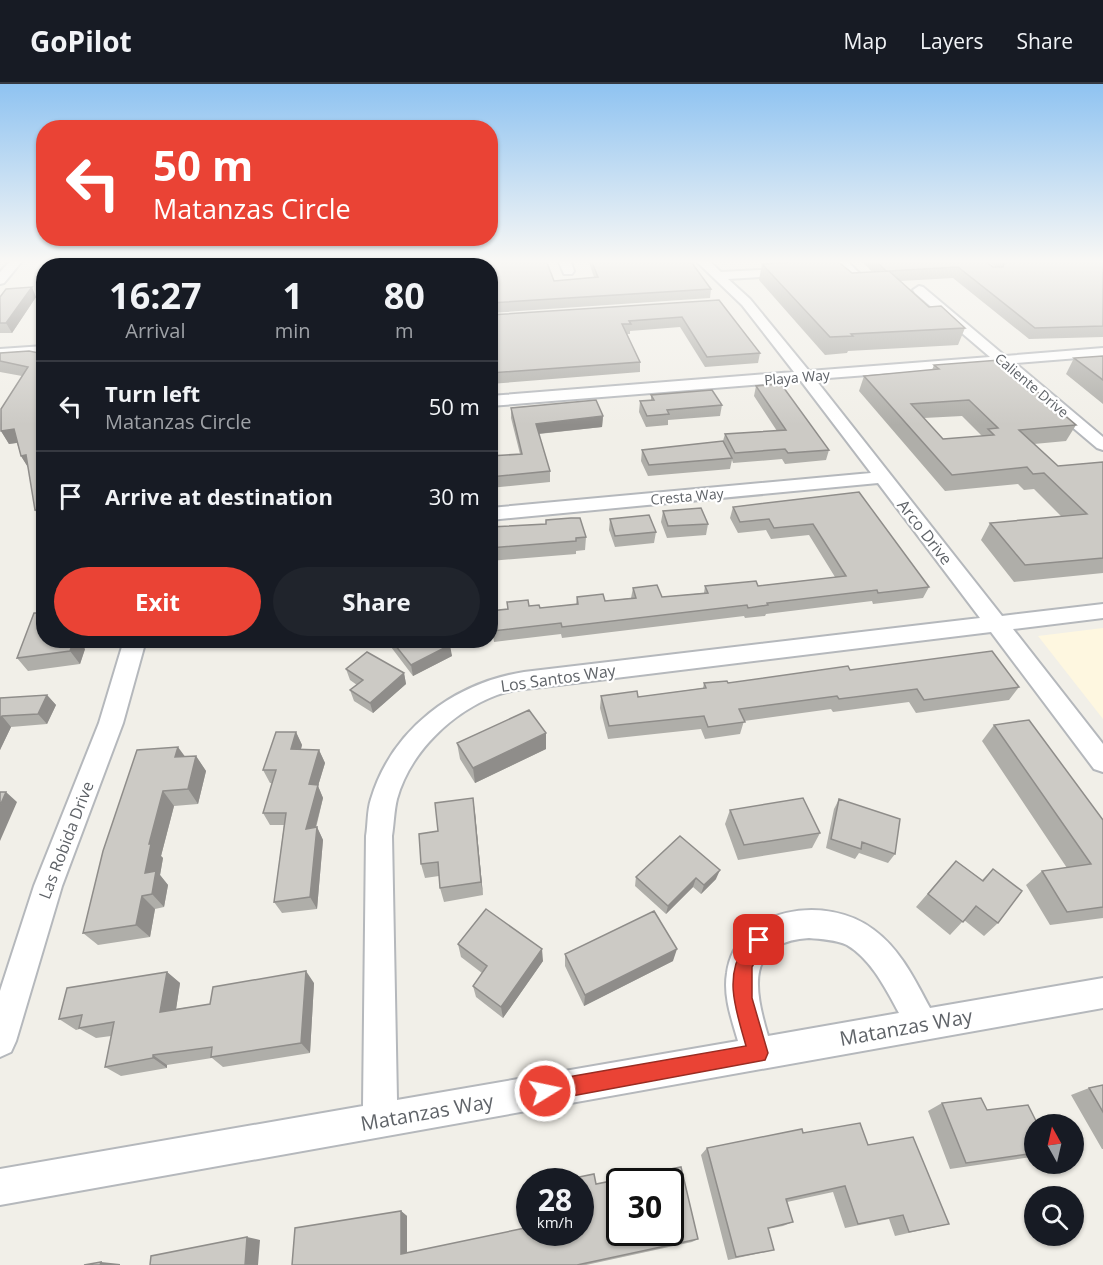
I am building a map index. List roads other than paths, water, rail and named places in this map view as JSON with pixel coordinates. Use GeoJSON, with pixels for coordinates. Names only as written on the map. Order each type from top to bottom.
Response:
{"type":"FeatureCollection","features":[{"type":"Feature","properties":{"kind":"street","name":"Arco Drive"},"geometry":{"type":"LineString","coordinates":[[756,315],[1103,762]]}},
{"type":"Feature","properties":{"kind":"street","name":"Caliente Drive"},"geometry":{"type":"LineString","coordinates":[[949,315],[1103,445]]}},
{"type":"Feature","properties":{"kind":"street","name":"Caliente Drive"},"geometry":{"type":"LineString","coordinates":[[967,315],[1103,428]]}},
{"type":"Feature","properties":{"kind":"street"},"geometry":{"type":"LineString","coordinates":[[0,353],[36,351]]}},
{"type":"Feature","properties":{"kind":"street","name":"Playa Way"},"geometry":{"type":"LineString","coordinates":[[498,400],[1103,352]]}},
{"type":"Feature","properties":{"kind":"street","name":"Cresta Way"},"geometry":{"type":"LineString","coordinates":[[498,513],[883,477]]}},
{"type":"Feature","properties":{"kind":"street","name":"Los Santos Way"},"geometry":{"type":"LineString","coordinates":[[380,1121],[379,836],[384,799],[401,763],[423,731],[456,705],[494,687],[534,679],[1103,611]]}},
{"type":"Feature","properties":{"kind":"street","name":"Las Robida Drive"},"geometry":{"type":"LineString","coordinates":[[0,1041],[48,886],[111,723],[133,648]]}},
{"type":"Feature","properties":{"kind":"street"},"geometry":{"type":"LineString","coordinates":[[758,1053],[742,998],[743,965],[759,940],[784,926],[817,922],[854,933],[886,962],[922,1024]]}},
{"type":"Feature","properties":{"kind":"street","name":"Matanzas Way"},"geometry":{"type":"LineString","coordinates":[[0,1187],[1103,993]]}}]}
